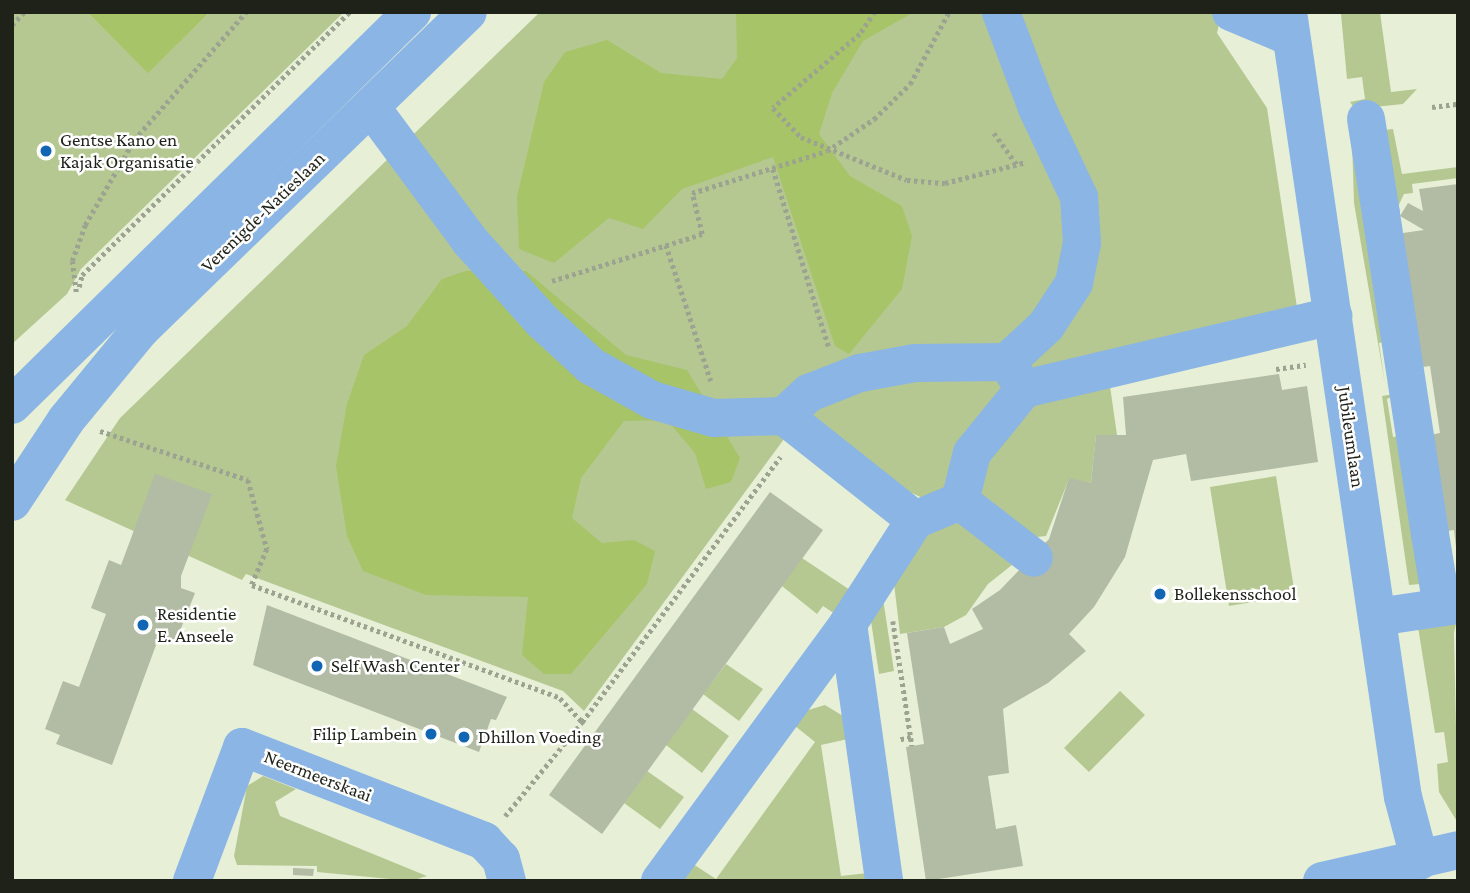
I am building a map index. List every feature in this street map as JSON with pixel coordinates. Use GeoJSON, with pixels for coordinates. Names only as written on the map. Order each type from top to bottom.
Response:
{"type":"FeatureCollection","features":[{"type":"Feature","properties":{"kind":"street","name":"Verenigde-Natieslaan"},"geometry":{"type":"LineString","coordinates":[[66,420],[13,402],[78,316],[412,12]]}},
{"type":"Feature","properties":{"kind":"street","name":"Verenigde-Natieslaan"},"geometry":{"type":"LineString","coordinates":[[12,502],[66,420],[141,330],[468,12]]}},
{"type":"Feature","properties":{"kind":"street"},"geometry":{"type":"LineString","coordinates":[[961,501],[972,453],[992,423],[1015,375],[1073,284],[1082,243],[1079,197],[1055,147],[1001,12]]}},
{"type":"Feature","properties":{"kind":"street"},"geometry":{"type":"LineString","coordinates":[[1231,12],[1289,24]]}},
{"type":"Feature","properties":{"kind":"street","name":"Jubileumlaan"},"geometry":{"type":"LineString","coordinates":[[1289,24],[1403,797],[1420,861]]}},
{"type":"Feature","properties":{"kind":"street"},"geometry":{"type":"LineString","coordinates":[[371,107],[470,241],[515,292],[591,366],[652,400],[714,418],[792,423],[915,520]]}},
{"type":"Feature","properties":{"kind":"street"},"geometry":{"type":"LineString","coordinates":[[1366,119],[1430,534],[1450,606],[1377,617]]}},
{"type":"Feature","properties":{"kind":"street"},"geometry":{"type":"LineString","coordinates":[[792,423],[809,393],[860,373],[915,363],[1015,375],[1334,316]]}},
{"type":"Feature","properties":{"kind":"street"},"geometry":{"type":"LineString","coordinates":[[660,881],[848,625],[915,520],[961,501]]}},
{"type":"Feature","properties":{"kind":"street"},"geometry":{"type":"LineString","coordinates":[[961,501],[1034,558]]}},
{"type":"Feature","properties":{"kind":"street"},"geometry":{"type":"LineString","coordinates":[[848,625],[884,881]]}},
{"type":"Feature","properties":{"kind":"street","name":"Neermeerskaai"},"geometry":{"type":"LineString","coordinates":[[192,881],[242,747],[484,841]]}},
{"type":"Feature","properties":{"kind":"street"},"geometry":{"type":"LineString","coordinates":[[484,841],[501,859],[507,881]]}},
{"type":"Feature","properties":{"kind":"street"},"geometry":{"type":"LineString","coordinates":[[1322,881],[1420,861],[1458,850]]}},
{"type":"Feature","properties":{"kind":"path"},"geometry":{"type":"LineString","coordinates":[[12,24],[24,12]]}},
{"type":"Feature","properties":{"kind":"path"},"geometry":{"type":"LineString","coordinates":[[78,316],[72,261],[85,225],[134,140],[246,12]]}},
{"type":"Feature","properties":{"kind":"path"},"geometry":{"type":"LineString","coordinates":[[78,316],[82,275],[350,12]]}},
{"type":"Feature","properties":{"kind":"path"},"geometry":{"type":"LineString","coordinates":[[874,12],[860,34],[773,108],[802,137],[827,151],[907,180],[932,182],[1017,165],[1055,147]]}},
{"type":"Feature","properties":{"kind":"path"},"geometry":{"type":"LineString","coordinates":[[515,292],[702,234],[692,193],[827,151],[874,119],[911,84],[949,12]]}},
{"type":"Feature","properties":{"kind":"path"},"geometry":{"type":"LineString","coordinates":[[1432,107],[1458,104]]}},
{"type":"Feature","properties":{"kind":"path"},"geometry":{"type":"LineString","coordinates":[[994,134],[1017,165]]}},
{"type":"Feature","properties":{"kind":"path"},"geometry":{"type":"LineString","coordinates":[[773,169],[818,313]]}},
{"type":"Feature","properties":{"kind":"path"},"geometry":{"type":"LineString","coordinates":[[666,245],[701,349]]}},
{"type":"Feature","properties":{"kind":"path"},"geometry":{"type":"LineString","coordinates":[[66,420],[248,480],[267,549],[252,585],[560,698],[582,722]]}},
{"type":"Feature","properties":{"kind":"path"},"geometry":{"type":"LineString","coordinates":[[484,841],[582,722],[792,423]]}},
{"type":"Feature","properties":{"kind":"path"},"geometry":{"type":"LineString","coordinates":[[877,579],[887,585],[912,746]]}},
{"type":"Feature","properties":{"kind":"path"},"geometry":{"type":"LineString","coordinates":[[898,740],[911,738]]}},
{"type":"Feature","properties":{"kind":"shaded area"},"geometry":{"type":"Polygon","coordinates":[[[12,12],[87,12],[148,72],[210,12],[344,12],[81,269],[67,294],[12,344],[12,12]]]}},
{"type":"Feature","properties":{"kind":"shaded area"},"geometry":{"type":"Polygon","coordinates":[[[87,12],[210,12],[148,73],[87,12]]]}},
{"type":"Feature","properties":{"kind":"shaded area"},"geometry":{"type":"Polygon","coordinates":[[[540,12],[1222,12],[1217,33],[1267,108],[1298,314],[1039,375],[949,491],[929,501],[787,435],[584,711],[563,691],[246,574],[242,580],[65,500],[120,418],[540,12]]]}},
{"type":"Feature","properties":{"kind":"shaded area"},"geometry":{"type":"Polygon","coordinates":[[[736,12],[914,12],[863,41],[832,93],[819,134],[850,176],[902,206],[912,236],[902,289],[849,354],[835,346],[773,157],[682,189],[643,229],[609,218],[554,263],[519,249],[517,197],[544,82],[565,52],[607,40],[661,73],[722,79],[737,58],[736,12]]]}},
{"type":"Feature","properties":{"kind":"shaded area"},"geometry":{"type":"Polygon","coordinates":[[[1380,12],[1391,92],[1417,89],[1403,104],[1355,109],[1350,102],[1365,99],[1362,77],[1347,79],[1341,14],[1380,12]]]}},
{"type":"Feature","properties":{"kind":"shaded area"},"geometry":{"type":"Polygon","coordinates":[[[1393,129],[1402,174],[1458,167],[1458,178],[1412,184],[1413,193],[1404,194],[1396,211],[1377,131],[1393,129]]]}},
{"type":"Feature","properties":{"kind":"shaded area"},"geometry":{"type":"Polygon","coordinates":[[[1352,142],[1389,341],[1379,343],[1385,384],[1354,203],[1352,142]]]}},
{"type":"Feature","properties":{"kind":"shaded area"},"geometry":{"type":"Polygon","coordinates":[[[466,271],[526,271],[626,355],[687,370],[740,458],[731,482],[706,489],[695,453],[667,420],[624,421],[581,478],[572,518],[602,543],[634,540],[655,551],[647,584],[571,674],[544,674],[522,655],[528,597],[426,595],[363,571],[347,536],[336,466],[347,404],[364,355],[407,326],[442,279],[466,271]]]}},
{"type":"Feature","properties":{"kind":"shaded area"},"geometry":{"type":"Polygon","coordinates":[[[1110,386],[1117,435],[1096,435],[1091,483],[1069,479],[1046,536],[1027,538],[981,496],[987,446],[1013,408],[1110,386]]]}},
{"type":"Feature","properties":{"kind":"shaded area"},"geometry":{"type":"Polygon","coordinates":[[[1400,393],[1387,399],[1393,437],[1399,436],[1420,584],[1409,585],[1382,396],[1400,393]]]}},
{"type":"Feature","properties":{"kind":"shaded area"},"geometry":{"type":"Polygon","coordinates":[[[1276,476],[1295,595],[1229,606],[1210,487],[1276,476]]]}},
{"type":"Feature","properties":{"kind":"shaded area"},"geometry":{"type":"Polygon","coordinates":[[[963,521],[1012,565],[988,584],[966,615],[944,627],[900,634],[893,575],[927,531],[963,521]]]}},
{"type":"Feature","properties":{"kind":"shaded area"},"geometry":{"type":"Polygon","coordinates":[[[802,558],[850,590],[835,614],[823,606],[817,614],[782,586],[802,558]]]}},
{"type":"Feature","properties":{"kind":"shaded area"},"geometry":{"type":"Polygon","coordinates":[[[882,592],[894,671],[879,674],[869,608],[882,592]]]}},
{"type":"Feature","properties":{"kind":"shaded area"},"geometry":{"type":"Polygon","coordinates":[[[1458,614],[1454,633],[1458,823],[1439,792],[1437,764],[1448,762],[1444,732],[1435,733],[1418,627],[1458,614]]]}},
{"type":"Feature","properties":{"kind":"shaded area"},"geometry":{"type":"Polygon","coordinates":[[[726,664],[763,689],[739,721],[703,694],[726,664]]]}},
{"type":"Feature","properties":{"kind":"shaded area"},"geometry":{"type":"Polygon","coordinates":[[[1120,691],[1145,715],[1089,772],[1064,748],[1120,691]]]}},
{"type":"Feature","properties":{"kind":"shaded area"},"geometry":{"type":"Polygon","coordinates":[[[825,705],[843,716],[848,739],[821,745],[841,876],[868,873],[870,881],[683,881],[693,864],[716,879],[815,742],[795,726],[805,711],[825,705]]]}},
{"type":"Feature","properties":{"kind":"shaded area"},"geometry":{"type":"Polygon","coordinates":[[[692,709],[729,736],[702,773],[666,745],[692,709]]]}},
{"type":"Feature","properties":{"kind":"shaded area"},"geometry":{"type":"Polygon","coordinates":[[[647,771],[684,797],[660,829],[624,803],[647,771]]]}},
{"type":"Feature","properties":{"kind":"shaded area"},"geometry":{"type":"Polygon","coordinates":[[[263,776],[296,789],[275,802],[280,816],[427,876],[411,881],[317,872],[317,866],[237,865],[234,856],[247,786],[263,776]]]}},
{"type":"Feature","properties":{"kind":"building"},"geometry":{"type":"Polygon","coordinates":[[[1458,184],[1456,547],[1454,530],[1440,532],[1425,436],[1440,433],[1430,366],[1415,368],[1389,235],[1424,230],[1400,216],[1408,203],[1423,211],[1419,189],[1458,184]]]}},
{"type":"Feature","properties":{"kind":"building"},"geometry":{"type":"Polygon","coordinates":[[[1279,374],[1282,390],[1307,386],[1318,462],[1191,481],[1186,454],[1153,460],[1125,557],[1094,607],[1069,634],[1086,651],[1048,683],[1003,709],[1009,773],[988,776],[996,829],[1016,825],[1023,866],[926,881],[906,747],[924,744],[907,633],[944,627],[950,644],[983,629],[972,609],[1000,590],[1049,539],[1069,478],[1091,483],[1096,435],[1126,435],[1123,397],[1279,374]]]}},
{"type":"Feature","properties":{"kind":"building","name":"Residentie E. Anseele"},"geometry":{"type":"Polygon","coordinates":[[[155,474],[212,494],[181,576],[181,588],[195,593],[176,641],[161,635],[156,645],[112,765],[56,744],[60,735],[45,729],[63,681],[79,687],[106,614],[91,608],[109,560],[121,565],[155,474]]]}},
{"type":"Feature","properties":{"kind":"building"},"geometry":{"type":"Polygon","coordinates":[[[770,492],[823,530],[602,834],[549,795],[770,492]]]}},
{"type":"Feature","properties":{"kind":"building"},"geometry":{"type":"Polygon","coordinates":[[[267,605],[507,697],[496,720],[491,719],[479,752],[253,665],[267,605]]]}},
{"type":"Feature","properties":{"kind":"building"},"geometry":{"type":"Polygon","coordinates":[[[293,868],[314,869],[313,876],[293,875],[293,868]]]}},
{"type":"Feature","properties":{"kind":"place","name":"Gentse Kano en Kajak Organisatie"},"geometry":{"type":"Point","coordinates":[46,151]}},
{"type":"Feature","properties":{"kind":"place","name":"Bollekensschool"},"geometry":{"type":"Point","coordinates":[1160,594]}},
{"type":"Feature","properties":{"kind":"place","name":"Residentie E. Anseele"},"geometry":{"type":"Point","coordinates":[143,625]}},
{"type":"Feature","properties":{"kind":"place","name":"Self Wash Center"},"geometry":{"type":"Point","coordinates":[317,666]}},
{"type":"Feature","properties":{"kind":"place","name":"Filip Lambein"},"geometry":{"type":"Point","coordinates":[431,734]}},
{"type":"Feature","properties":{"kind":"place","name":"Dhillon Voeding"},"geometry":{"type":"Point","coordinates":[464,737]}}]}
